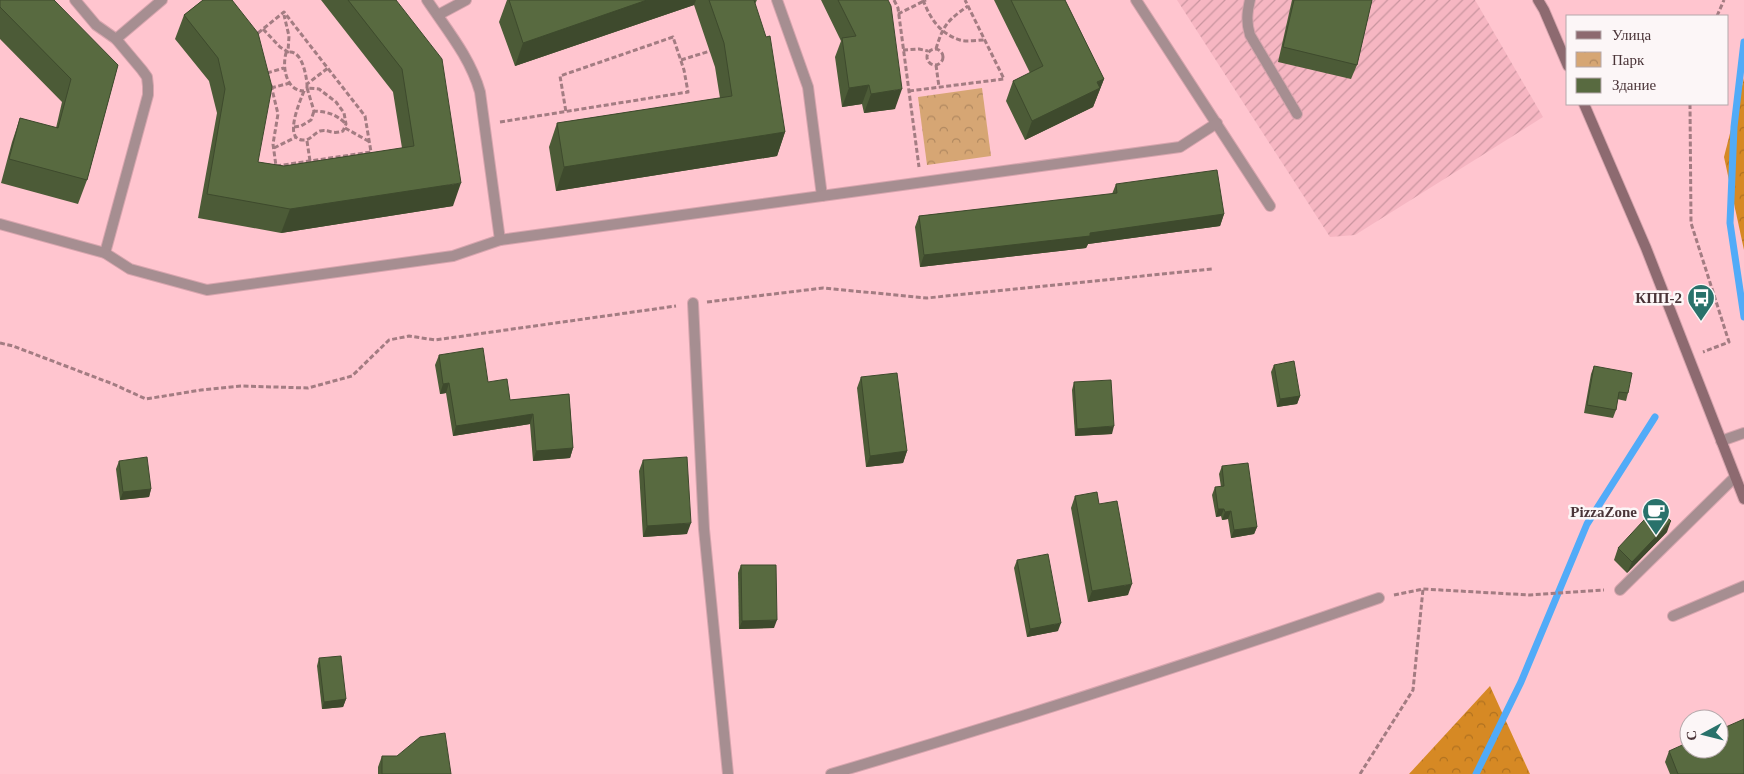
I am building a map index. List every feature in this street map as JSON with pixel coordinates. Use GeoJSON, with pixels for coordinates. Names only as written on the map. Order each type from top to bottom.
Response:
{"type":"FeatureCollection","features":[{"type":"Feature","properties":{"kind":"street"},"geometry":{"type":"LineString","coordinates":[[75,0],[96,25],[116,39],[147,77],[148,95],[105,253]]}},
{"type":"Feature","properties":{"kind":"street"},"geometry":{"type":"LineString","coordinates":[[116,39],[162,0]]}},
{"type":"Feature","properties":{"kind":"street"},"geometry":{"type":"LineString","coordinates":[[427,0],[467,58],[475,74],[480,92],[500,240]]}},
{"type":"Feature","properties":{"kind":"street"},"geometry":{"type":"LineString","coordinates":[[438,15],[466,0]]}},
{"type":"Feature","properties":{"kind":"street"},"geometry":{"type":"LineString","coordinates":[[777,0],[808,87],[822,196]]}},
{"type":"Feature","properties":{"kind":"street"},"geometry":{"type":"LineString","coordinates":[[1136,0],[1270,206]]}},
{"type":"Feature","properties":{"kind":"street"},"geometry":{"type":"LineString","coordinates":[[1250,0],[1246,15],[1250,35],[1297,114]]}},
{"type":"Feature","properties":{"kind":"street"},"geometry":{"type":"LineString","coordinates":[[1538,0],[1566,62]]}},
{"type":"Feature","properties":{"kind":"street"},"geometry":{"type":"LineString","coordinates":[[1584,105],[1646,248],[1744,499]]}},
{"type":"Feature","properties":{"kind":"street"},"geometry":{"type":"LineString","coordinates":[[0,224],[105,253],[130,270],[207,290],[453,256],[500,240],[1180,147],[1217,123]]}},
{"type":"Feature","properties":{"kind":"street"},"geometry":{"type":"LineString","coordinates":[[693,304],[704,528],[728,774]]}},
{"type":"Feature","properties":{"kind":"street"},"geometry":{"type":"LineString","coordinates":[[1721,441],[1744,433]]}},
{"type":"Feature","properties":{"kind":"street"},"geometry":{"type":"LineString","coordinates":[[1620,590],[1735,477]]}},
{"type":"Feature","properties":{"kind":"street"},"geometry":{"type":"LineString","coordinates":[[1673,616],[1744,586]]}},
{"type":"Feature","properties":{"kind":"street"},"geometry":{"type":"LineString","coordinates":[[830,774],[961,736],[1247,644],[1379,598]]}},
{"type":"Feature","properties":{"kind":"path"},"geometry":{"type":"LineString","coordinates":[[894,0],[898,14],[921,182]]}},
{"type":"Feature","properties":{"kind":"path"},"geometry":{"type":"LineString","coordinates":[[898,14],[924,0],[929,15],[941,31],[961,41],[985,40]]}},
{"type":"Feature","properties":{"kind":"path"},"geometry":{"type":"LineString","coordinates":[[909,91],[1004,79],[965,0]]}},
{"type":"Feature","properties":{"kind":"path"},"geometry":{"type":"LineString","coordinates":[[1717,15],[1724,0]]}},
{"type":"Feature","properties":{"kind":"path"},"geometry":{"type":"LineString","coordinates":[[936,48],[941,31],[952,17],[968,6]]}},
{"type":"Feature","properties":{"kind":"path"},"geometry":{"type":"LineString","coordinates":[[258,33],[284,12]]}},
{"type":"Feature","properties":{"kind":"path"},"geometry":{"type":"LineString","coordinates":[[284,12],[289,36],[284,68],[294,89],[304,91]]}},
{"type":"Feature","properties":{"kind":"path"},"geometry":{"type":"LineString","coordinates":[[266,65],[278,114],[273,144],[276,166],[371,152],[366,116],[284,12]]}},
{"type":"Feature","properties":{"kind":"path"},"geometry":{"type":"LineString","coordinates":[[252,26],[258,33],[260,41]]}},
{"type":"Feature","properties":{"kind":"path"},"geometry":{"type":"LineString","coordinates":[[263,29],[280,47],[288,52],[294,52],[300,59],[305,71],[314,111],[311,120],[301,126],[294,127]]}},
{"type":"Feature","properties":{"kind":"path"},"geometry":{"type":"LineString","coordinates":[[484,124],[566,112],[688,92],[681,60],[673,38],[560,76],[566,112]]}},
{"type":"Feature","properties":{"kind":"path"},"geometry":{"type":"LineString","coordinates":[[903,50],[919,49],[929,51],[936,48],[941,51],[942,61],[936,65],[929,63],[926,58],[929,51]]}},
{"type":"Feature","properties":{"kind":"path"},"geometry":{"type":"LineString","coordinates":[[681,60],[710,51]]}},
{"type":"Feature","properties":{"kind":"path"},"geometry":{"type":"LineString","coordinates":[[936,65],[939,87]]}},
{"type":"Feature","properties":{"kind":"path"},"geometry":{"type":"LineString","coordinates":[[268,73],[284,68]]}},
{"type":"Feature","properties":{"kind":"path"},"geometry":{"type":"LineString","coordinates":[[307,86],[319,89],[336,102],[344,113],[344,131],[336,133],[325,130],[318,131],[306,140],[300,140],[296,137],[294,127],[304,91],[307,86],[328,68]]}},
{"type":"Feature","properties":{"kind":"path"},"geometry":{"type":"LineString","coordinates":[[271,88],[290,83]]}},
{"type":"Feature","properties":{"kind":"path"},"geometry":{"type":"LineString","coordinates":[[1688,357],[1729,342],[1691,223],[1690,105]]}},
{"type":"Feature","properties":{"kind":"path"},"geometry":{"type":"LineString","coordinates":[[314,111],[329,112],[338,116],[345,126],[370,142]]}},
{"type":"Feature","properties":{"kind":"path"},"geometry":{"type":"LineString","coordinates":[[274,148],[296,137]]}},
{"type":"Feature","properties":{"kind":"path"},"geometry":{"type":"LineString","coordinates":[[306,140],[310,161]]}},
{"type":"Feature","properties":{"kind":"path"},"geometry":{"type":"LineString","coordinates":[[0,343],[13,346],[114,384],[146,399],[241,386],[308,388],[352,376],[389,340],[409,336],[435,340],[823,288],[928,298],[1212,269]]}},
{"type":"Feature","properties":{"kind":"path"},"geometry":{"type":"LineString","coordinates":[[1379,598],[1423,589],[1530,595],[1620,590]]}},
{"type":"Feature","properties":{"kind":"path"},"geometry":{"type":"LineString","coordinates":[[1360,774],[1413,690],[1423,589]]}},
{"type":"Feature","properties":{"kind":"shaded area"},"geometry":{"type":"Polygon","coordinates":[[[1177,0],[1475,0],[1543,117],[1355,235],[1330,237],[1177,0]]]}},
{"type":"Feature","properties":{"kind":"green space"},"geometry":{"type":"Polygon","coordinates":[[[1744,78],[1744,250],[1724,157],[1744,78]]]}},
{"type":"Feature","properties":{"kind":"green space"},"geometry":{"type":"Polygon","coordinates":[[[982,88],[991,156],[927,165],[918,97],[982,88]]]}},
{"type":"Feature","properties":{"kind":"green space"},"geometry":{"type":"Polygon","coordinates":[[[1490,686],[1530,774],[1409,774],[1490,686]]]}},
{"type":"Feature","properties":{"kind":"building"},"geometry":{"type":"Polygon","coordinates":[[[0,0],[54,0],[118,65],[87,180],[9,159],[20,118],[58,128],[71,79],[0,7],[0,0]]]}},
{"type":"Feature","properties":{"kind":"building"},"geometry":{"type":"Polygon","coordinates":[[[203,0],[232,0],[258,33],[272,87],[258,162],[284,166],[414,146],[402,69],[348,0],[396,0],[442,59],[461,183],[290,209],[207,194],[225,89],[218,58],[184,15],[203,0]]]}},
{"type":"Feature","properties":{"kind":"building"},"geometry":{"type":"Polygon","coordinates":[[[509,0],[647,0],[523,43],[509,0]]]}},
{"type":"Feature","properties":{"kind":"building"},"geometry":{"type":"Polygon","coordinates":[[[709,0],[754,0],[766,37],[770,36],[785,132],[564,167],[557,123],[732,96],[724,43],[709,0]]]}},
{"type":"Feature","properties":{"kind":"building"},"geometry":{"type":"Polygon","coordinates":[[[838,0],[888,0],[891,6],[902,89],[871,94],[869,85],[849,88],[842,38],[856,36],[838,0]]]}},
{"type":"Feature","properties":{"kind":"building"},"geometry":{"type":"Polygon","coordinates":[[[1011,0],[1065,0],[1104,79],[1097,82],[1100,88],[1032,121],[1013,81],[1043,66],[1011,0]]]}},
{"type":"Feature","properties":{"kind":"building"},"geometry":{"type":"Polygon","coordinates":[[[1294,0],[1372,0],[1357,65],[1283,47],[1294,0]]]}},
{"type":"Feature","properties":{"kind":"building"},"geometry":{"type":"Polygon","coordinates":[[[1217,170],[1224,214],[1090,233],[1090,236],[924,255],[919,216],[1117,193],[1116,184],[1217,170]]]}},
{"type":"Feature","properties":{"kind":"building"},"geometry":{"type":"Polygon","coordinates":[[[483,348],[488,382],[507,379],[510,400],[569,394],[573,448],[536,451],[533,414],[456,426],[449,383],[443,384],[439,355],[483,348]]]}},
{"type":"Feature","properties":{"kind":"building"},"geometry":{"type":"Polygon","coordinates":[[[1294,361],[1300,396],[1280,399],[1274,365],[1294,361]]]}},
{"type":"Feature","properties":{"kind":"building"},"geometry":{"type":"Polygon","coordinates":[[[1594,366],[1632,373],[1628,393],[1619,392],[1616,410],[1587,405],[1594,366]]]}},
{"type":"Feature","properties":{"kind":"building"},"geometry":{"type":"Polygon","coordinates":[[[897,373],[907,451],[870,456],[861,377],[897,373]]]}},
{"type":"Feature","properties":{"kind":"building"},"geometry":{"type":"Polygon","coordinates":[[[1111,380],[1114,426],[1077,429],[1074,382],[1111,380]]]}},
{"type":"Feature","properties":{"kind":"building"},"geometry":{"type":"Polygon","coordinates":[[[147,457],[151,489],[123,492],[119,461],[147,457]]]}},
{"type":"Feature","properties":{"kind":"building"},"geometry":{"type":"Polygon","coordinates":[[[687,457],[691,523],[647,526],[643,460],[687,457]]]}},
{"type":"Feature","properties":{"kind":"building"},"geometry":{"type":"Polygon","coordinates":[[[1248,463],[1257,527],[1234,530],[1231,511],[1225,512],[1224,509],[1218,509],[1215,487],[1224,486],[1222,466],[1248,463]]]}},
{"type":"Feature","properties":{"kind":"building"},"geometry":{"type":"Polygon","coordinates":[[[1097,492],[1099,504],[1117,501],[1132,584],[1092,591],[1075,496],[1097,492]]]}},
{"type":"Feature","properties":{"kind":"building"},"geometry":{"type":"Polygon","coordinates":[[[1656,507],[1671,521],[1632,562],[1618,548],[1656,507]]]}},
{"type":"Feature","properties":{"kind":"building"},"geometry":{"type":"Polygon","coordinates":[[[1048,554],[1061,623],[1030,629],[1017,560],[1048,554]]]}},
{"type":"Feature","properties":{"kind":"building"},"geometry":{"type":"Polygon","coordinates":[[[741,565],[776,565],[777,620],[742,621],[741,565]]]}},
{"type":"Feature","properties":{"kind":"building"},"geometry":{"type":"Polygon","coordinates":[[[341,656],[346,699],[324,702],[319,658],[341,656]]]}},
{"type":"Feature","properties":{"kind":"building"},"geometry":{"type":"Polygon","coordinates":[[[1744,719],[1744,774],[1678,774],[1669,751],[1679,746],[1679,759],[1729,759],[1729,726],[1744,719]]]}},
{"type":"Feature","properties":{"kind":"building"},"geometry":{"type":"Polygon","coordinates":[[[445,733],[451,774],[382,774],[382,756],[397,756],[420,737],[445,733]]]}},
{"type":"Feature","properties":{"kind":"waterway"},"geometry":{"type":"LineString","coordinates":[[1744,42],[1734,127],[1730,223],[1744,317]]}},
{"type":"Feature","properties":{"kind":"waterway"},"geometry":{"type":"LineString","coordinates":[[1476,774],[1521,682],[1587,524],[1655,417]]}},
{"type":"Feature","properties":{"kind":"place","name":"КПП-2"},"geometry":{"type":"Point","coordinates":[1701,322]}},
{"type":"Feature","properties":{"kind":"place","name":"PizzaZone"},"geometry":{"type":"Point","coordinates":[1656,536]}}]}
